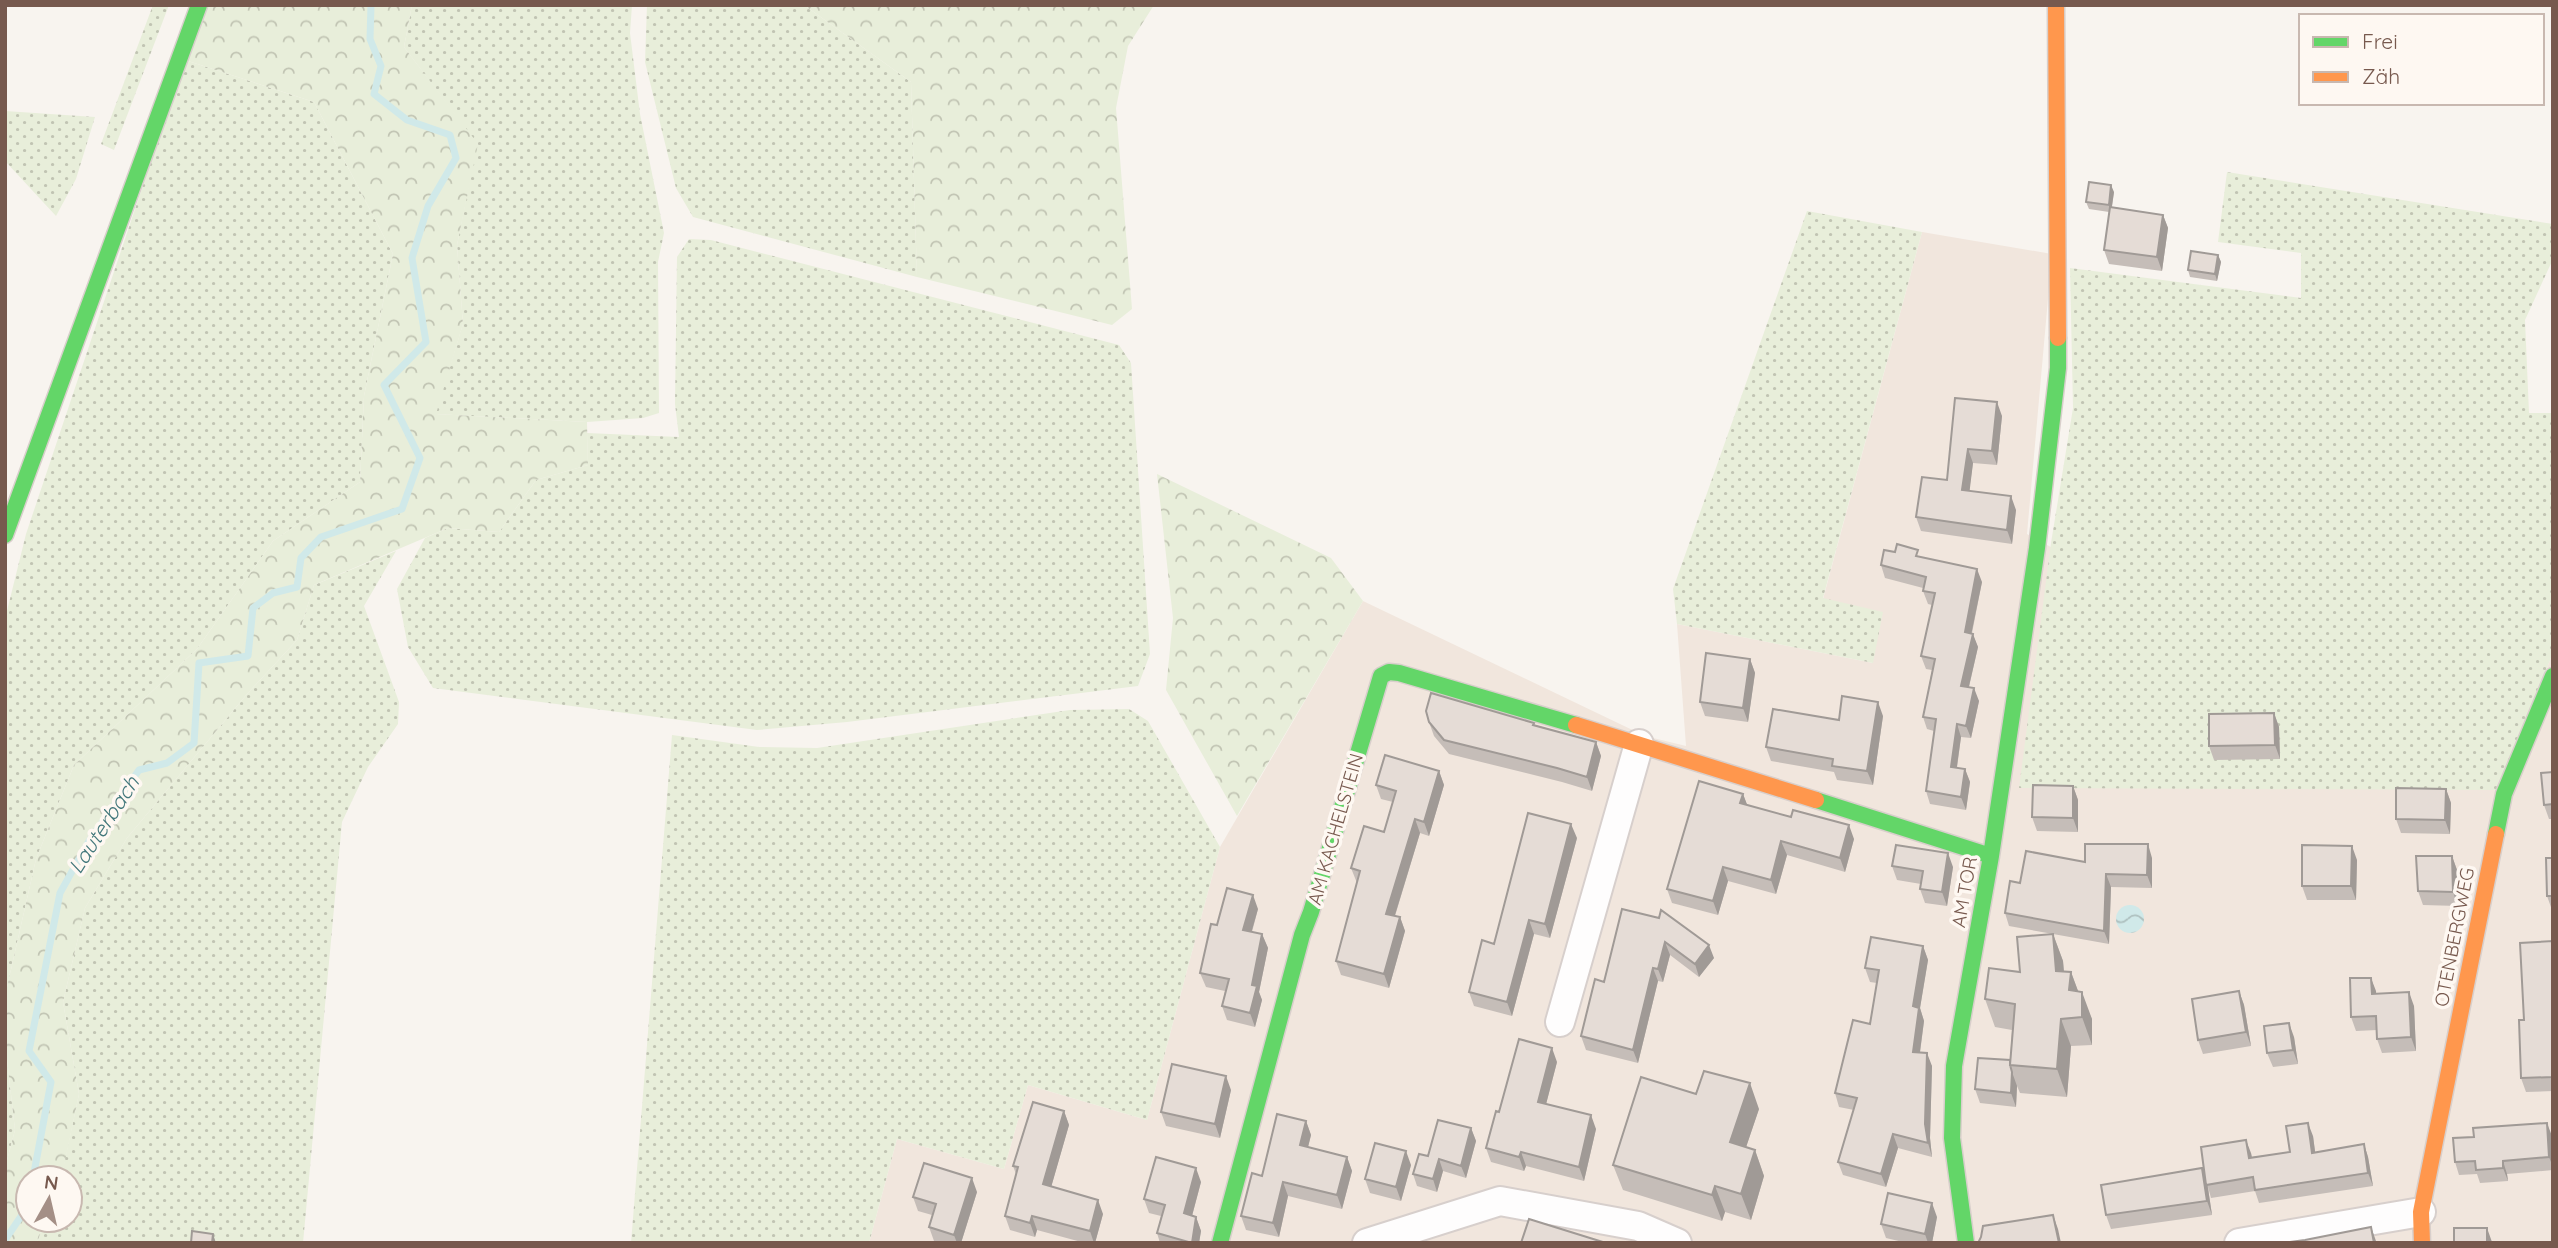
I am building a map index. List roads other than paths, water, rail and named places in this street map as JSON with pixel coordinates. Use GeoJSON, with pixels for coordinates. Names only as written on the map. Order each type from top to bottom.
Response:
{"type":"FeatureCollection","features":[{"type":"Feature","properties":{"kind":"street"},"geometry":{"type":"LineString","coordinates":[[5,535],[199,5]]}},
{"type":"Feature","properties":{"kind":"street","name":"AM TOR"},"geometry":{"type":"LineString","coordinates":[[1965,1243],[1952,1138],[1954,1066],[1992,856],[2036,548],[2058,368],[2056,5]]}},
{"type":"Feature","properties":{"kind":"street","name":"AM KACHELSTEIN"},"geometry":{"type":"LineString","coordinates":[[1220,1243],[1302,935],[1381,676],[1389,672],[1399,673],[1639,744],[1992,856]]}},
{"type":"Feature","properties":{"kind":"street","name":"OTENBERGWEG"},"geometry":{"type":"LineString","coordinates":[[2422,1243],[2421,1212],[2504,794],[2553,676]]}},
{"type":"Feature","properties":{"kind":"street"},"geometry":{"type":"LineString","coordinates":[[1560,1022],[1639,744]]}},
{"type":"Feature","properties":{"kind":"street"},"geometry":{"type":"LineString","coordinates":[[1367,1243],[1500,1200],[1638,1226],[1677,1243]]}},
{"type":"Feature","properties":{"kind":"street"},"geometry":{"type":"LineString","coordinates":[[2239,1243],[2421,1212]]}},
{"type":"Feature","properties":{"kind":"water"},"geometry":{"type":"Polygon","coordinates":[[[2130,905],[2140,909],[2144,919],[2140,929],[2130,933],[2120,929],[2116,919],[2120,909],[2130,905]]]}},
{"type":"Feature","properties":{"kind":"waterway","name":"Lauterbach"},"geometry":{"type":"LineString","coordinates":[[36,1164],[51,1082],[29,1051],[60,893],[89,841],[139,770],[167,763],[194,743],[199,663],[248,656],[253,608],[273,593],[297,587],[301,558],[321,537],[402,509],[420,458],[384,385],[426,342],[412,258],[428,206],[456,158],[450,135],[407,120],[374,94],[381,66],[370,39],[371,5]]}},
{"type":"Feature","properties":{"kind":"waterway","name":"Lauterbach"},"geometry":{"type":"LineString","coordinates":[[5,1240],[14,1227]]}}]}
